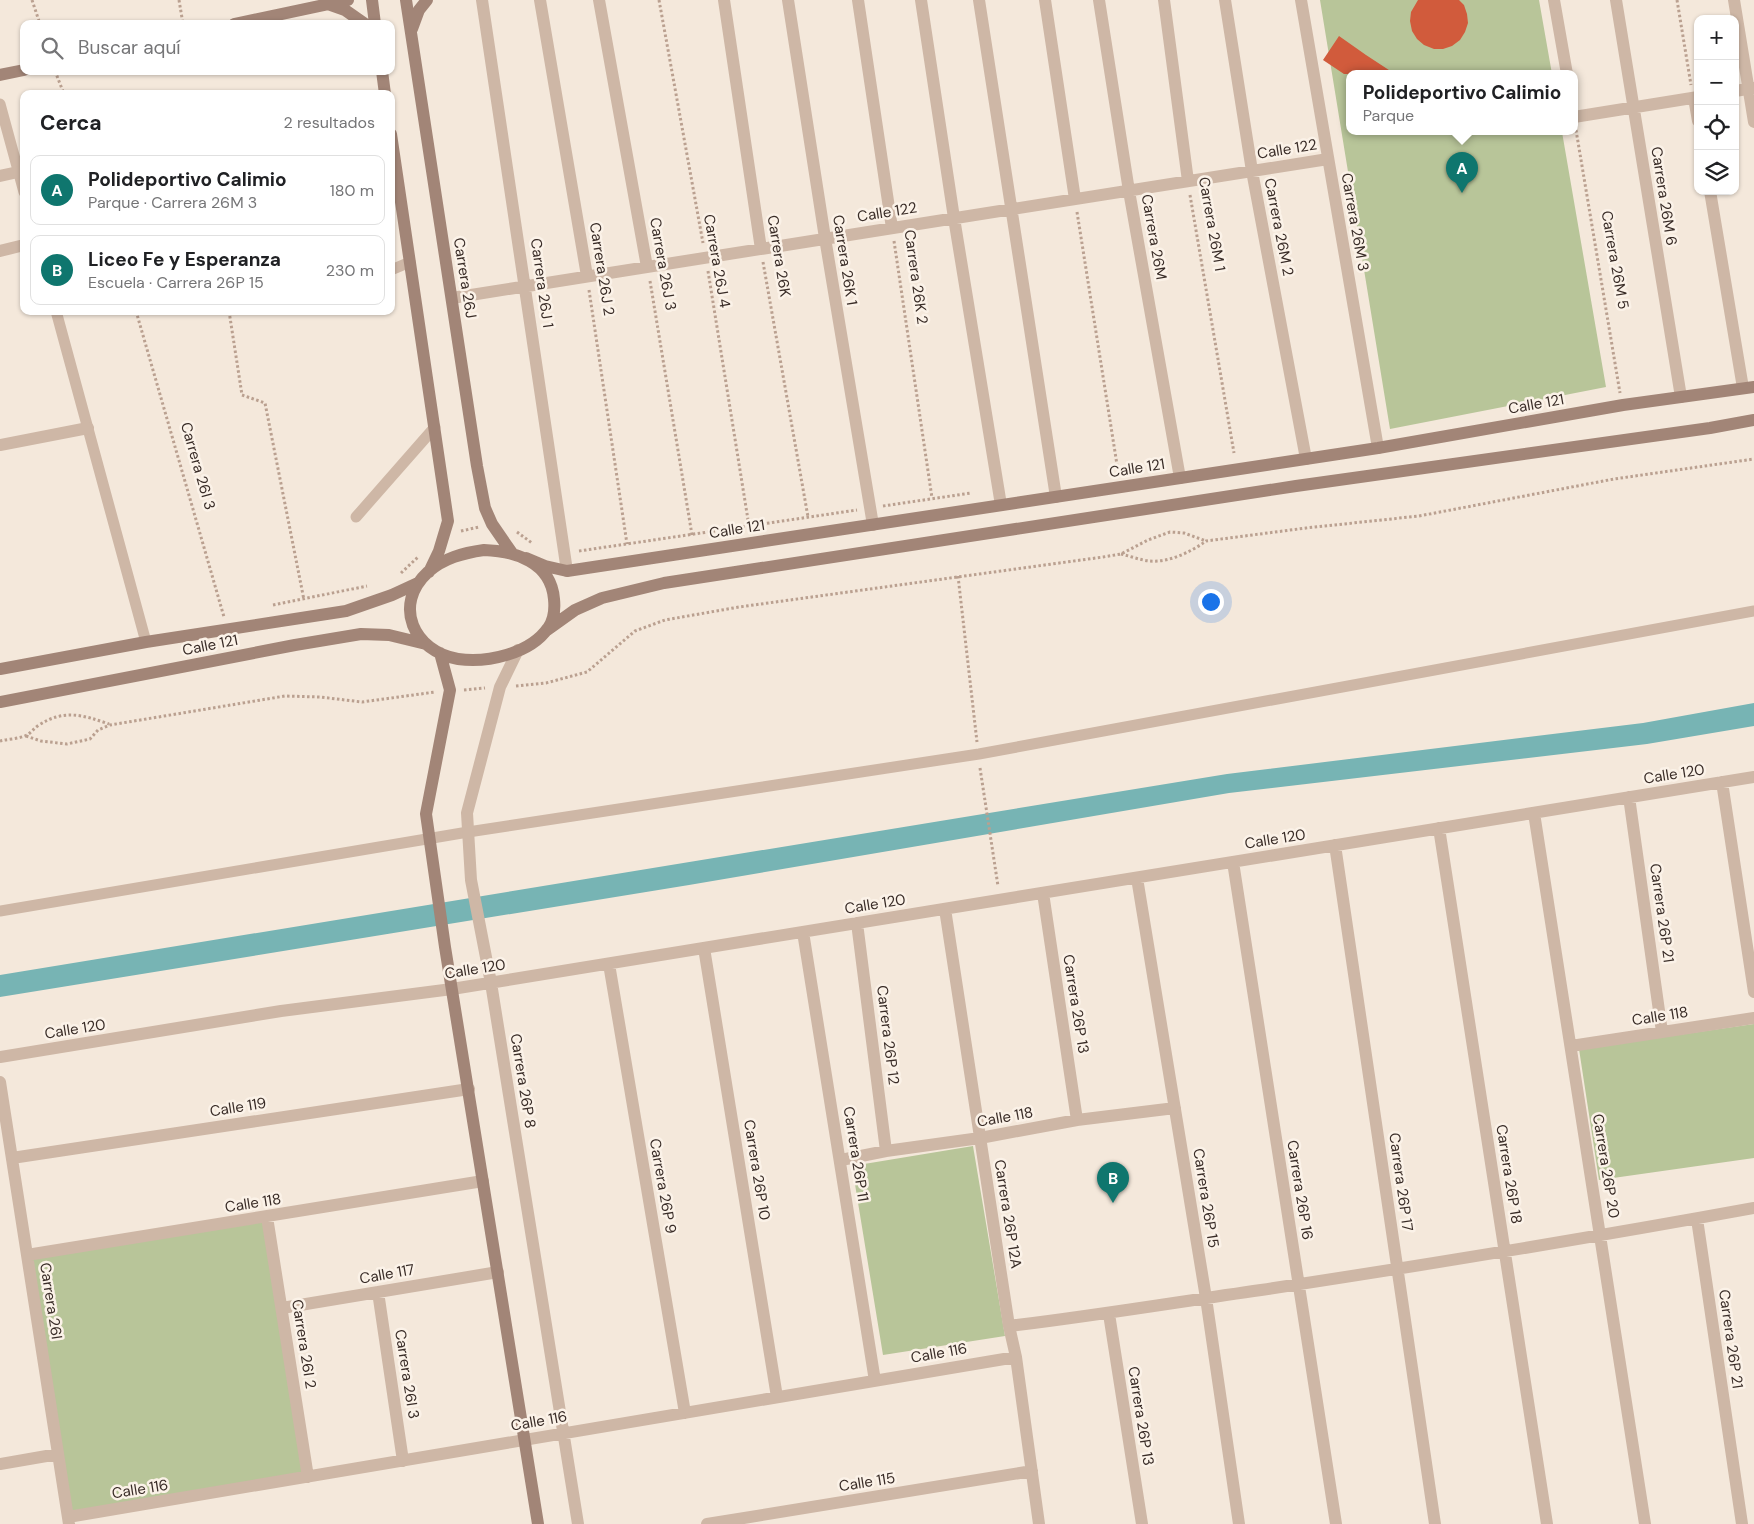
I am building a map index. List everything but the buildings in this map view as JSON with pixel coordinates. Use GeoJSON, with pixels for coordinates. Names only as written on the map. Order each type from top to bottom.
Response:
{"type":"FeatureCollection","features":[{"type":"Feature","properties":{"kind":"main road"},"geometry":{"type":"LineString","coordinates":[[251,20],[329,2],[348,0]]}},
{"type":"Feature","properties":{"kind":"main road"},"geometry":{"type":"LineString","coordinates":[[372,0],[374,20]]}},
{"type":"Feature","properties":{"kind":"main road","name":"Carrera 26J"},"geometry":{"type":"LineString","coordinates":[[406,0],[485,508],[492,524],[512,553]]}},
{"type":"Feature","properties":{"kind":"main road"},"geometry":{"type":"LineString","coordinates":[[411,34],[419,10],[426,0]]}},
{"type":"Feature","properties":{"kind":"main road"},"geometry":{"type":"LineString","coordinates":[[329,2],[359,20]]}},
{"type":"Feature","properties":{"kind":"main road"},"geometry":{"type":"LineString","coordinates":[[0,75],[20,71]]}},
{"type":"Feature","properties":{"kind":"main road"},"geometry":{"type":"LineString","coordinates":[[383,75],[385,90]]}},
{"type":"Feature","properties":{"kind":"main road"},"geometry":{"type":"LineString","coordinates":[[395,161],[448,522],[440,551],[412,595],[410,614],[416,633],[426,644],[440,654],[456,658],[484,660],[498,658],[536,640],[575,610],[602,598],[664,583],[1296,486],[1754,420]]}},
{"type":"Feature","properties":{"kind":"main road","name":"Calle 121"},"geometry":{"type":"LineString","coordinates":[[526,558],[545,566],[568,571],[1378,448],[1623,406],[1749,387]]}},
{"type":"Feature","properties":{"kind":"main road"},"geometry":{"type":"LineString","coordinates":[[428,572],[449,559],[484,550],[512,553],[526,558],[543,571],[554,593],[554,614],[547,630]]}},
{"type":"Feature","properties":{"kind":"main road","name":"Calle 121"},"geometry":{"type":"LineString","coordinates":[[0,669],[146,642],[346,611],[392,595],[418,583]]}},
{"type":"Feature","properties":{"kind":"main road","name":"Calle 121"},"geometry":{"type":"LineString","coordinates":[[0,702],[361,634],[389,635],[426,644]]}},
{"type":"Feature","properties":{"kind":"main road"},"geometry":{"type":"LineString","coordinates":[[440,654],[450,690],[426,814],[445,947],[538,1524]]}},
{"type":"Feature","properties":{"kind":"street","name":"Carrera 26J 1"},"geometry":{"type":"LineString","coordinates":[[482,0],[568,571]]}},
{"type":"Feature","properties":{"kind":"street","name":"Carrera 26J 2"},"geometry":{"type":"LineString","coordinates":[[540,0],[587,276]]}},
{"type":"Feature","properties":{"kind":"street","name":"Carrera 26J 3"},"geometry":{"type":"LineString","coordinates":[[599,0],[648,267]]}},
{"type":"Feature","properties":{"kind":"street","name":"Carrera 26K"},"geometry":{"type":"LineString","coordinates":[[724,0],[761,249]]}},
{"type":"Feature","properties":{"kind":"street","name":"Carrera 26K 1"},"geometry":{"type":"LineString","coordinates":[[788,0],[825,238],[873,525]]}},
{"type":"Feature","properties":{"kind":"street","name":"Carrera 26K 2"},"geometry":{"type":"LineString","coordinates":[[858,0],[892,228]]}},
{"type":"Feature","properties":{"kind":"street"},"geometry":{"type":"LineString","coordinates":[[922,0],[954,218],[1001,506]]}},
{"type":"Feature","properties":{"kind":"street"},"geometry":{"type":"LineString","coordinates":[[979,0],[1052,481],[1056,497]]}},
{"type":"Feature","properties":{"kind":"street"},"geometry":{"type":"LineString","coordinates":[[1045,0],[1075,199]]}},
{"type":"Feature","properties":{"kind":"street","name":"Carrera 26M"},"geometry":{"type":"LineString","coordinates":[[1099,0],[1180,478]]}},
{"type":"Feature","properties":{"kind":"street","name":"Carrera 26M 1"},"geometry":{"type":"LineString","coordinates":[[1164,0],[1188,182]]}},
{"type":"Feature","properties":{"kind":"street","name":"Carrera 26M 2"},"geometry":{"type":"LineString","coordinates":[[1225,0],[1252,171],[1306,459]]}},
{"type":"Feature","properties":{"kind":"street","name":"Carrera 26M 3"},"geometry":{"type":"LineString","coordinates":[[1301,0],[1378,448]]}},
{"type":"Feature","properties":{"kind":"street"},"geometry":{"type":"LineString","coordinates":[[1554,0],[1566,70]]}},
{"type":"Feature","properties":{"kind":"street","name":"Carrera 26M 6"},"geometry":{"type":"LineString","coordinates":[[1616,0],[1681,397]]}},
{"type":"Feature","properties":{"kind":"street"},"geometry":{"type":"LineString","coordinates":[[1734,0],[1751,89],[1754,122]]}},
{"type":"Feature","properties":{"kind":"street"},"geometry":{"type":"LineString","coordinates":[[1578,122],[1633,108],[1694,97]]}},
{"type":"Feature","properties":{"kind":"street","name":"Calle 122"},"geometry":{"type":"LineString","coordinates":[[452,298],[1328,159]]}},
{"type":"Feature","properties":{"kind":"street"},"geometry":{"type":"LineString","coordinates":[[0,176],[18,172]]}},
{"type":"Feature","properties":{"kind":"street"},"geometry":{"type":"LineString","coordinates":[[1711,195],[1749,387]]}},
{"type":"Feature","properties":{"kind":"street"},"geometry":{"type":"LineString","coordinates":[[0,251],[20,246]]}},
{"type":"Feature","properties":{"kind":"street"},"geometry":{"type":"LineString","coordinates":[[0,445],[88,428]]}},
{"type":"Feature","properties":{"kind":"street","name":"Carrera 26P 8"},"geometry":{"type":"LineString","coordinates":[[518,650],[500,687],[467,813],[468,832],[472,880],[578,1524]]}},
{"type":"Feature","properties":{"kind":"street","name":"Calle 120"},"geometry":{"type":"LineString","coordinates":[[0,1057],[281,1011],[490,983],[1754,777]]}},
{"type":"Feature","properties":{"kind":"street"},"geometry":{"type":"LineString","coordinates":[[1722,782],[1754,992]]}},
{"type":"Feature","properties":{"kind":"street","name":"Carrera 26P 21"},"geometry":{"type":"LineString","coordinates":[[1629,797],[1662,1032]]}},
{"type":"Feature","properties":{"kind":"street","name":"Carrera 26P 20"},"geometry":{"type":"LineString","coordinates":[[1534,813],[1645,1524]]}},
{"type":"Feature","properties":{"kind":"street","name":"Carrera 26P 18"},"geometry":{"type":"LineString","coordinates":[[1439,828],[1547,1524]]}},
{"type":"Feature","properties":{"kind":"street","name":"Carrera 26P 17"},"geometry":{"type":"LineString","coordinates":[[1335,845],[1435,1524]]}},
{"type":"Feature","properties":{"kind":"street","name":"Carrera 26P 16"},"geometry":{"type":"LineString","coordinates":[[1233,862],[1336,1524]]}},
{"type":"Feature","properties":{"kind":"street","name":"Carrera 26P 15"},"geometry":{"type":"LineString","coordinates":[[1137,878],[1206,1298],[1239,1524]]}},
{"type":"Feature","properties":{"kind":"street","name":"Carrera 26P 13"},"geometry":{"type":"LineString","coordinates":[[1043,893],[1077,1120]]}},
{"type":"Feature","properties":{"kind":"street","name":"Carrera 26P 12A"},"geometry":{"type":"LineString","coordinates":[[945,909],[1009,1326],[1016,1357],[1039,1524]]}},
{"type":"Feature","properties":{"kind":"street","name":"Carrera 26P 12"},"geometry":{"type":"LineString","coordinates":[[857,923],[886,1151]]}},
{"type":"Feature","properties":{"kind":"street","name":"Carrera 26P 11"},"geometry":{"type":"LineString","coordinates":[[803,932],[875,1381]]}},
{"type":"Feature","properties":{"kind":"street","name":"Carrera 26P 10"},"geometry":{"type":"LineString","coordinates":[[704,948],[778,1397]]}},
{"type":"Feature","properties":{"kind":"street","name":"Carrera 26P 9"},"geometry":{"type":"LineString","coordinates":[[609,964],[685,1413]]}},
{"type":"Feature","properties":{"kind":"street","name":"Calle 118"},"geometry":{"type":"LineString","coordinates":[[1570,1046],[1754,1018]]}},
{"type":"Feature","properties":{"kind":"street","name":"Carrera 26I"},"geometry":{"type":"LineString","coordinates":[[0,1082],[69,1520]]}},
{"type":"Feature","properties":{"kind":"street","name":"Calle 119"},"geometry":{"type":"LineString","coordinates":[[12,1158],[468,1089]]}},
{"type":"Feature","properties":{"kind":"street","name":"Calle 118"},"geometry":{"type":"LineString","coordinates":[[840,1160],[886,1151],[980,1138],[1077,1120],[1175,1108]]}},
{"type":"Feature","properties":{"kind":"street","name":"Calle 118"},"geometry":{"type":"LineString","coordinates":[[27,1256],[483,1181]]}},
{"type":"Feature","properties":{"kind":"street"},"geometry":{"type":"LineString","coordinates":[[1009,1326],[1109,1314],[1398,1269],[1600,1236],[1754,1208]]}},
{"type":"Feature","properties":{"kind":"street","name":"Carrera 26I 2"},"geometry":{"type":"LineString","coordinates":[[267,1217],[308,1477]]}},
{"type":"Feature","properties":{"kind":"street","name":"Carrera 26P 21"},"geometry":{"type":"LineString","coordinates":[[1697,1219],[1742,1524]]}},
{"type":"Feature","properties":{"kind":"street","name":"Calle 117"},"geometry":{"type":"LineString","coordinates":[[282,1308],[498,1272]]}},
{"type":"Feature","properties":{"kind":"street","name":"Carrera 26I 3"},"geometry":{"type":"LineString","coordinates":[[378,1292],[404,1461]]}},
{"type":"Feature","properties":{"kind":"street","name":"Carrera 26P 13"},"geometry":{"type":"LineString","coordinates":[[1109,1314],[1142,1524]]}},
{"type":"Feature","properties":{"kind":"street","name":"Calle 116"},"geometry":{"type":"LineString","coordinates":[[69,1520],[308,1477],[1016,1357]]}},
{"type":"Feature","properties":{"kind":"street"},"geometry":{"type":"LineString","coordinates":[[0,1464],[58,1454]]}},
{"type":"Feature","properties":{"kind":"street","name":"Calle 115"},"geometry":{"type":"LineString","coordinates":[[707,1524],[1032,1471]]}},
{"type":"Feature","properties":{"kind":"lane"},"geometry":{"type":"LineString","coordinates":[[0,104],[20,179]]}},
{"type":"Feature","properties":{"kind":"lane"},"geometry":{"type":"LineString","coordinates":[[395,268],[410,262]]}},
{"type":"Feature","properties":{"kind":"lane"},"geometry":{"type":"LineString","coordinates":[[57,315],[146,642]]}},
{"type":"Feature","properties":{"kind":"lane"},"geometry":{"type":"LineString","coordinates":[[356,517],[434,427]]}},
{"type":"Feature","properties":{"kind":"lane"},"geometry":{"type":"LineString","coordinates":[[0,911],[468,832],[979,754],[1754,611]]}},
{"type":"Feature","properties":{"kind":"path"},"geometry":{"type":"LineString","coordinates":[[32,0],[39,20]]}},
{"type":"Feature","properties":{"kind":"path"},"geometry":{"type":"LineString","coordinates":[[179,0],[182,20]]}},
{"type":"Feature","properties":{"kind":"path","name":"Carrera 26J 4"},"geometry":{"type":"LineString","coordinates":[[659,0],[705,258],[749,526]]}},
{"type":"Feature","properties":{"kind":"path"},"geometry":{"type":"LineString","coordinates":[[1677,0],[1694,87]]}},
{"type":"Feature","properties":{"kind":"path"},"geometry":{"type":"LineString","coordinates":[[57,75],[63,90]]}},
{"type":"Feature","properties":{"kind":"path","name":"Carrera 26M 5"},"geometry":{"type":"LineString","coordinates":[[1577,135],[1623,406]]}},
{"type":"Feature","properties":{"kind":"path","name":"Carrera 26M 1"},"geometry":{"type":"LineString","coordinates":[[1188,182],[1234,453],[1225,455]]}},
{"type":"Feature","properties":{"kind":"path"},"geometry":{"type":"LineString","coordinates":[[1075,199],[1118,471]]}},
{"type":"Feature","properties":{"kind":"path","name":"Carrera 26K 2"},"geometry":{"type":"LineString","coordinates":[[892,228],[932,498]]}},
{"type":"Feature","properties":{"kind":"path","name":"Carrera 26K"},"geometry":{"type":"LineString","coordinates":[[761,249],[808,517]]}},
{"type":"Feature","properties":{"kind":"path","name":"Carrera 26J 3"},"geometry":{"type":"LineString","coordinates":[[648,267],[692,535]]}},
{"type":"Feature","properties":{"kind":"path","name":"Carrera 26J 2"},"geometry":{"type":"LineString","coordinates":[[587,276],[627,544]]}},
{"type":"Feature","properties":{"kind":"path","name":"Carrera 26I 3"},"geometry":{"type":"LineString","coordinates":[[137,315],[227,630]]}},
{"type":"Feature","properties":{"kind":"path"},"geometry":{"type":"LineString","coordinates":[[230,315],[242,395],[265,403],[304,600]]}},
{"type":"Feature","properties":{"kind":"path"},"geometry":{"type":"LineString","coordinates":[[26,736],[41,742],[67,744],[90,739],[98,730],[110,725],[285,696],[320,697],[362,702],[450,690],[546,683],[587,672],[635,631],[665,620],[739,607],[1121,554],[1148,540],[1170,532],[1184,533],[1206,541],[1277,531],[1419,516],[1614,479],[1754,459]]}},
{"type":"Feature","properties":{"kind":"path"},"geometry":{"type":"LineString","coordinates":[[1108,472],[1128,469]]}},
{"type":"Feature","properties":{"kind":"path"},"geometry":{"type":"LineString","coordinates":[[564,554],[997,489]]}},
{"type":"Feature","properties":{"kind":"path"},"geometry":{"type":"LineString","coordinates":[[445,535],[492,524]]}},
{"type":"Feature","properties":{"kind":"path"},"geometry":{"type":"LineString","coordinates":[[516,530],[525,539],[537,546]]}},
{"type":"Feature","properties":{"kind":"path"},"geometry":{"type":"LineString","coordinates":[[1121,554],[1150,561],[1166,559],[1195,549],[1206,541]]}},
{"type":"Feature","properties":{"kind":"path"},"geometry":{"type":"LineString","coordinates":[[398,574],[413,563],[422,552]]}},
{"type":"Feature","properties":{"kind":"path"},"geometry":{"type":"LineString","coordinates":[[958,576],[984,800],[1000,900]]}},
{"type":"Feature","properties":{"kind":"path"},"geometry":{"type":"LineString","coordinates":[[268,606],[370,586]]}},
{"type":"Feature","properties":{"kind":"path"},"geometry":{"type":"LineString","coordinates":[[214,615],[232,612]]}},
{"type":"Feature","properties":{"kind":"path"},"geometry":{"type":"LineString","coordinates":[[0,741],[26,736],[50,719],[70,715],[82,715],[110,725]]}},
{"type":"Feature","properties":{"kind":"green space"},"geometry":{"type":"Polygon","coordinates":[[[1320,0],[1539,0],[1551,70],[1346,70],[1346,135],[1563,135],[1606,387],[1390,429],[1320,0]]]}},
{"type":"Feature","properties":{"kind":"green space"},"geometry":{"type":"Polygon","coordinates":[[[1754,1024],[1754,1158],[1599,1180],[1579,1049],[1754,1024]]]}},
{"type":"Feature","properties":{"kind":"green space"},"geometry":{"type":"Polygon","coordinates":[[[973,1146],[1005,1336],[883,1355],[852,1166],[973,1146]]]}},
{"type":"Feature","properties":{"kind":"green space"},"geometry":{"type":"Polygon","coordinates":[[[267,1217],[308,1477],[68,1517],[27,1255],[267,1217]]]}},
{"type":"Feature","properties":{"kind":"water"},"geometry":{"type":"Polygon","coordinates":[[[1754,703],[1754,726],[1647,744],[1229,793],[689,885],[0,997],[0,975],[1227,774],[1643,723],[1754,703]]]}},
{"type":"Feature","properties":{"kind":"place","name":"Polideportivo Calimio"},"geometry":{"type":"Point","coordinates":[1462,193]}},
{"type":"Feature","properties":{"kind":"place","name":"Liceo Fe y Esperanza"},"geometry":{"type":"Point","coordinates":[1113,1203]}}]}
